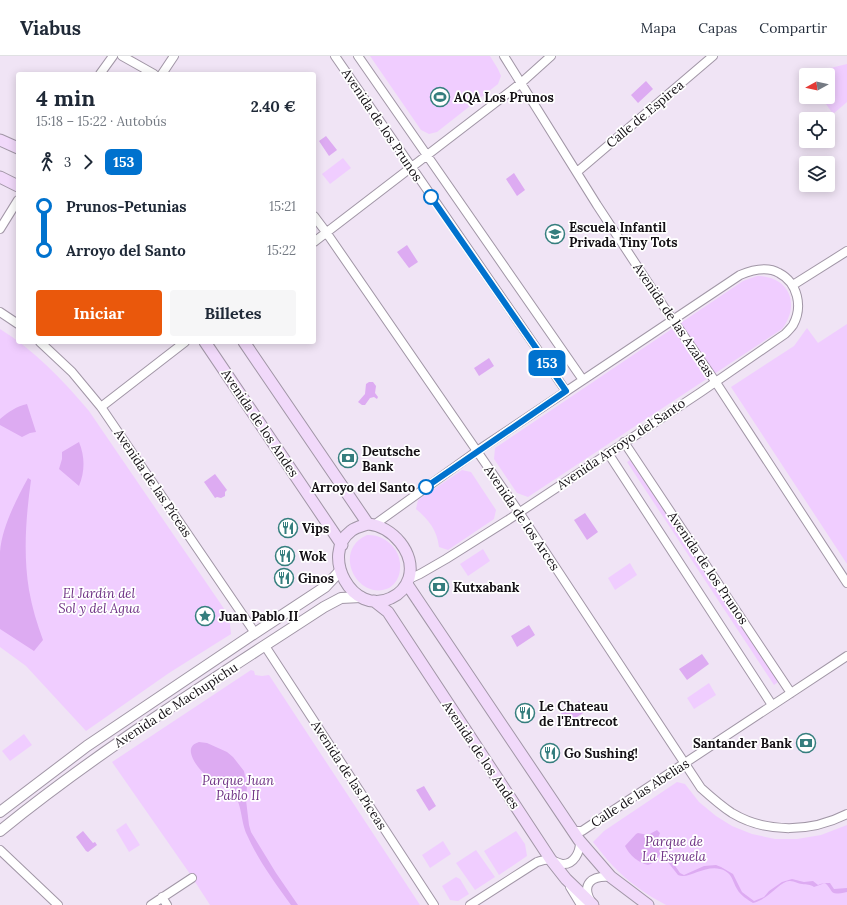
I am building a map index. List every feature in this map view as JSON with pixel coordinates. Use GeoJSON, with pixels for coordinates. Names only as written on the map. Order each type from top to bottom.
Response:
{"type":"FeatureCollection","features":[{"type":"Feature","properties":{"kind":"main road"},"geometry":{"type":"LineString","coordinates":[[0,140],[16,147]]}},
{"type":"Feature","properties":{"kind":"main road"},"geometry":{"type":"LineString","coordinates":[[0,177],[16,185]]}},
{"type":"Feature","properties":{"kind":"main road","name":"Avenida de los Andes"},"geometry":{"type":"LineString","coordinates":[[206,344],[342,545]]}},
{"type":"Feature","properties":{"kind":"main road"},"geometry":{"type":"LineString","coordinates":[[245,344],[371,524],[388,531],[398,539],[405,550],[410,567],[408,582],[397,595],[390,599],[374,602],[361,598],[348,586],[343,580],[339,561],[345,537],[351,530],[371,524]]}},
{"type":"Feature","properties":{"kind":"main road"},"geometry":{"type":"LineString","coordinates":[[408,582],[580,842],[611,877],[648,905]]}},
{"type":"Feature","properties":{"kind":"main road","name":"Avenida de los Andes"},"geometry":{"type":"LineString","coordinates":[[374,602],[388,612],[550,860],[566,879],[593,905]]}},
{"type":"Feature","properties":{"kind":"street"},"geometry":{"type":"LineString","coordinates":[[101,72],[113,56]]}},
{"type":"Feature","properties":{"kind":"street"},"geometry":{"type":"LineString","coordinates":[[122,56],[150,72]]}},
{"type":"Feature","properties":{"kind":"street"},"geometry":{"type":"LineString","coordinates":[[163,72],[174,56]]}},
{"type":"Feature","properties":{"kind":"street","name":"Avenida de los Prunos"},"geometry":{"type":"LineString","coordinates":[[335,56],[566,391]]}},
{"type":"Feature","properties":{"kind":"street","name":"Avenida de los Prunos"},"geometry":{"type":"LineString","coordinates":[[358,56],[583,380]]}},
{"type":"Feature","properties":{"kind":"street","name":"Avenida de las Azaleas"},"geometry":{"type":"LineString","coordinates":[[504,56],[673,320],[715,381],[847,583]]}},
{"type":"Feature","properties":{"kind":"street"},"geometry":{"type":"LineString","coordinates":[[316,240],[521,83],[551,56]]}},
{"type":"Feature","properties":{"kind":"street","name":"Calle de Espirea"},"geometry":{"type":"LineString","coordinates":[[577,172],[708,58]]}},
{"type":"Feature","properties":{"kind":"street"},"geometry":{"type":"LineString","coordinates":[[0,229],[16,203]]}},
{"type":"Feature","properties":{"kind":"street","name":"Avenida de los Arces"},"geometry":{"type":"LineString","coordinates":[[316,219],[519,512],[701,788],[716,802],[733,814],[773,828],[799,828],[823,824],[847,814]]}},
{"type":"Feature","properties":{"kind":"street"},"geometry":{"type":"LineString","coordinates":[[371,524],[477,451],[740,275],[751,270],[764,269],[779,273],[793,285],[847,251]]}},
{"type":"Feature","properties":{"kind":"street","name":"Avenida Arroyo del Santo"},"geometry":{"type":"LineString","coordinates":[[408,582],[519,512],[785,334],[793,326],[797,316],[798,297],[793,285]]}},
{"type":"Feature","properties":{"kind":"street"},"geometry":{"type":"LineString","coordinates":[[0,312],[16,323]]}},
{"type":"Feature","properties":{"kind":"street","name":"Avenida de las Píceas"},"geometry":{"type":"LineString","coordinates":[[42,344],[72,372],[101,407],[255,633]]}},
{"type":"Feature","properties":{"kind":"street"},"geometry":{"type":"LineString","coordinates":[[101,407],[182,344]]}},
{"type":"Feature","properties":{"kind":"street","name":"Avenida de los Prunos"},"geometry":{"type":"LineString","coordinates":[[624,442],[791,693]]}},
{"type":"Feature","properties":{"kind":"street","name":"Avenida de los Prunos"},"geometry":{"type":"LineString","coordinates":[[608,453],[772,705]]}},
{"type":"Feature","properties":{"kind":"street","name":"Avenida de Machupichu"},"geometry":{"type":"LineString","coordinates":[[0,812],[87,746],[255,633],[325,588],[334,580],[340,571]]}},
{"type":"Feature","properties":{"kind":"street","name":"Avenida de Machupichu"},"geometry":{"type":"LineString","coordinates":[[0,831],[43,796],[109,748],[334,601],[350,597],[361,598]]}},
{"type":"Feature","properties":{"kind":"street"},"geometry":{"type":"LineString","coordinates":[[255,633],[265,646]]}},
{"type":"Feature","properties":{"kind":"street","name":"Avenida de las Píceas"},"geometry":{"type":"LineString","coordinates":[[265,646],[434,905]]}},
{"type":"Feature","properties":{"kind":"street","name":"Calle de las Abelias"},"geometry":{"type":"LineString","coordinates":[[572,831],[582,831],[847,656]]}},
{"type":"Feature","properties":{"kind":"street"},"geometry":{"type":"LineString","coordinates":[[470,905],[536,862],[550,860],[560,864],[571,862],[578,855],[580,842]]}},
{"type":"Feature","properties":{"kind":"street"},"geometry":{"type":"LineString","coordinates":[[0,850],[58,905]]}},
{"type":"Feature","properties":{"kind":"street","name":"Avenida de los Andes"},"geometry":{"type":"LineString","coordinates":[[593,905],[588,896],[587,887],[590,881],[597,877],[611,877]]}},
{"type":"Feature","properties":{"kind":"street"},"geometry":{"type":"LineString","coordinates":[[151,905],[192,878]]}},
{"type":"Feature","properties":{"kind":"street"},"geometry":{"type":"LineString","coordinates":[[566,879],[581,905]]}},
{"type":"Feature","properties":{"kind":"street"},"geometry":{"type":"LineString","coordinates":[[162,897],[167,905]]}},
{"type":"Feature","properties":{"kind":"green space","name":"AQA Los Prunos"},"geometry":{"type":"Polygon","coordinates":[[[370,56],[490,56],[501,76],[498,84],[437,132],[429,134],[421,130],[370,56]]]}},
{"type":"Feature","properties":{"kind":"green space"},"geometry":{"type":"Polygon","coordinates":[[[847,64],[847,102],[835,112],[832,112],[826,104],[835,104],[835,68],[830,68],[847,64]]]}},
{"type":"Feature","properties":{"kind":"green space"},"geometry":{"type":"Polygon","coordinates":[[[343,158],[351,168],[330,184],[322,174],[343,158]]]}},
{"type":"Feature","properties":{"kind":"green space"},"geometry":{"type":"Polygon","coordinates":[[[757,276],[768,277],[777,281],[784,286],[789,293],[791,310],[788,320],[782,329],[528,497],[517,493],[494,459],[495,448],[743,281],[757,276]]]}},
{"type":"Feature","properties":{"kind":"green space"},"geometry":{"type":"Polygon","coordinates":[[[847,324],[847,564],[731,387],[794,346],[807,328],[818,343],[847,324]]]}},
{"type":"Feature","properties":{"kind":"green space","name":"El Jardín del Sol y del Agua"},"geometry":{"type":"Polygon","coordinates":[[[0,329],[16,339],[16,344],[22,344],[48,366],[89,411],[229,616],[231,634],[169,673],[86,731],[26,666],[0,647],[0,329]]]}},
{"type":"Feature","properties":{"kind":"green space"},"geometry":{"type":"Polygon","coordinates":[[[630,460],[778,682],[774,685],[627,462],[630,460]]]}},
{"type":"Feature","properties":{"kind":"green space"},"geometry":{"type":"Polygon","coordinates":[[[462,470],[471,472],[496,510],[494,519],[448,550],[439,547],[432,526],[416,509],[418,500],[462,470]]]}},
{"type":"Feature","properties":{"kind":"green space"},"geometry":{"type":"Polygon","coordinates":[[[367,535],[373,535],[385,540],[391,544],[398,555],[400,561],[399,574],[396,582],[389,588],[378,590],[367,588],[359,582],[353,573],[350,562],[351,552],[356,542],[367,535]]]}},
{"type":"Feature","properties":{"kind":"green space"},"geometry":{"type":"Polygon","coordinates":[[[483,549],[490,561],[468,576],[460,564],[483,549]]]}},
{"type":"Feature","properties":{"kind":"green space"},"geometry":{"type":"Polygon","coordinates":[[[630,563],[637,575],[615,590],[608,578],[630,563]]]}},
{"type":"Feature","properties":{"kind":"green space","name":"Parque Juan Pablo II"},"geometry":{"type":"Polygon","coordinates":[[[251,670],[254,671],[255,675],[269,675],[420,905],[210,905],[112,762],[251,670]]]}},
{"type":"Feature","properties":{"kind":"green space"},"geometry":{"type":"Polygon","coordinates":[[[709,683],[716,695],[694,709],[687,698],[709,683]]]}},
{"type":"Feature","properties":{"kind":"green space"},"geometry":{"type":"Polygon","coordinates":[[[24,734],[32,745],[10,761],[2,751],[24,734]]]}},
{"type":"Feature","properties":{"kind":"green space","name":"Parque de La Espuela"},"geometry":{"type":"Polygon","coordinates":[[[677,782],[685,784],[699,802],[716,816],[732,826],[752,834],[775,839],[797,839],[821,835],[847,825],[847,905],[666,905],[638,888],[613,866],[593,842],[604,831],[677,782]]]}},
{"type":"Feature","properties":{"kind":"green space"},"geometry":{"type":"Polygon","coordinates":[[[126,823],[140,845],[129,852],[116,830],[126,823]]]}},
{"type":"Feature","properties":{"kind":"green space"},"geometry":{"type":"Polygon","coordinates":[[[516,831],[525,844],[527,856],[499,875],[484,851],[516,831]]]}},
{"type":"Feature","properties":{"kind":"green space"},"geometry":{"type":"Polygon","coordinates":[[[443,841],[451,854],[430,868],[422,855],[443,841]]]}},
{"type":"Feature","properties":{"kind":"green space"},"geometry":{"type":"Polygon","coordinates":[[[476,850],[495,877],[475,890],[456,863],[476,850]]]}},
{"type":"Feature","properties":{"kind":"green space"},"geometry":{"type":"Polygon","coordinates":[[[456,877],[460,879],[469,894],[458,901],[450,900],[442,886],[456,877]]]}},
{"type":"Feature","properties":{"kind":"shaded area"},"geometry":{"type":"Polygon","coordinates":[[[646,81],[653,89],[638,103],[631,95],[646,81]]]}},
{"type":"Feature","properties":{"kind":"shaded area"},"geometry":{"type":"Polygon","coordinates":[[[326,136],[337,150],[329,156],[319,141],[326,136]]]}},
{"type":"Feature","properties":{"kind":"shaded area"},"geometry":{"type":"Polygon","coordinates":[[[514,173],[525,190],[517,196],[506,179],[514,173]]]}},
{"type":"Feature","properties":{"kind":"shaded area"},"geometry":{"type":"Polygon","coordinates":[[[407,245],[418,262],[409,268],[397,252],[407,245]]]}},
{"type":"Feature","properties":{"kind":"shaded area"},"geometry":{"type":"Polygon","coordinates":[[[489,358],[494,366],[479,376],[474,368],[489,358]]]}},
{"type":"Feature","properties":{"kind":"shaded area"},"geometry":{"type":"Polygon","coordinates":[[[373,382],[376,386],[375,393],[378,397],[377,399],[374,397],[370,398],[365,405],[362,405],[358,402],[365,394],[366,384],[373,382]]]}},
{"type":"Feature","properties":{"kind":"shaded area"},"geometry":{"type":"Polygon","coordinates":[[[27,404],[36,432],[22,437],[0,425],[0,419],[6,414],[27,404]]]}},
{"type":"Feature","properties":{"kind":"shaded area"},"geometry":{"type":"Polygon","coordinates":[[[79,442],[84,464],[79,486],[59,469],[62,459],[62,452],[79,442]]]}},
{"type":"Feature","properties":{"kind":"shaded area"},"geometry":{"type":"Polygon","coordinates":[[[215,474],[227,490],[225,492],[225,496],[221,498],[215,498],[204,482],[215,474]]]}},
{"type":"Feature","properties":{"kind":"shaded area"},"geometry":{"type":"Polygon","coordinates":[[[28,478],[31,480],[26,535],[27,576],[33,609],[43,640],[34,651],[0,629],[1,543],[10,514],[28,478]]]}},
{"type":"Feature","properties":{"kind":"shaded area"},"geometry":{"type":"Polygon","coordinates":[[[585,513],[598,532],[587,540],[574,520],[585,513]]]}},
{"type":"Feature","properties":{"kind":"shaded area"},"geometry":{"type":"Polygon","coordinates":[[[529,625],[535,635],[517,647],[511,636],[529,625]]]}},
{"type":"Feature","properties":{"kind":"shaded area"},"geometry":{"type":"Polygon","coordinates":[[[702,654],[709,664],[687,680],[679,669],[702,654]]]}},
{"type":"Feature","properties":{"kind":"shaded area"},"geometry":{"type":"Polygon","coordinates":[[[579,701],[586,711],[568,723],[561,713],[579,701]]]}},
{"type":"Feature","properties":{"kind":"shaded area"},"geometry":{"type":"Polygon","coordinates":[[[199,742],[207,743],[227,752],[244,771],[247,786],[246,800],[251,832],[298,905],[291,905],[256,853],[245,829],[236,797],[227,788],[208,777],[196,764],[192,757],[191,749],[199,742]]]}},
{"type":"Feature","properties":{"kind":"shaded area"},"geometry":{"type":"Polygon","coordinates":[[[424,786],[436,806],[429,811],[416,790],[424,786]]]}},
{"type":"Feature","properties":{"kind":"shaded area"},"geometry":{"type":"Polygon","coordinates":[[[657,830],[660,833],[658,844],[665,851],[680,873],[684,875],[704,866],[716,865],[733,874],[742,892],[754,901],[764,897],[769,891],[782,882],[792,879],[804,882],[813,881],[818,885],[824,883],[814,887],[792,881],[786,882],[764,898],[753,903],[740,893],[729,874],[724,870],[714,868],[687,876],[682,876],[678,875],[667,861],[662,851],[655,861],[648,865],[635,858],[625,846],[638,833],[648,835],[657,830]]]}},
{"type":"Feature","properties":{"kind":"shaded area"},"geometry":{"type":"Polygon","coordinates":[[[83,831],[93,843],[95,842],[97,845],[88,852],[76,837],[83,831]]]}},
{"type":"Feature","properties":{"kind":"shaded area"},"geometry":{"type":"Polygon","coordinates":[[[825,883],[830,883],[834,889],[847,888],[847,892],[837,894],[834,893],[825,883]]]}},
{"type":"Feature","properties":{"kind":"bus line","name":"153"},"geometry":{"type":"LineString","coordinates":[[426,487],[566,391],[431,197]]}},
{"type":"Feature","properties":{"kind":"place","name":"AQA Los Prunos"},"geometry":{"type":"Point","coordinates":[440,97]}},
{"type":"Feature","properties":{"kind":"place","name":"Escuela Infantil Privada Tiny Tots"},"geometry":{"type":"Point","coordinates":[555,234]}},
{"type":"Feature","properties":{"kind":"place","name":"Deutsche Bank"},"geometry":{"type":"Point","coordinates":[348,458]}},
{"type":"Feature","properties":{"kind":"place","name":"Arroyo del Santo"},"geometry":{"type":"Point","coordinates":[426,487]}},
{"type":"Feature","properties":{"kind":"place","name":"Vips"},"geometry":{"type":"Point","coordinates":[288,528]}},
{"type":"Feature","properties":{"kind":"place","name":"Wok"},"geometry":{"type":"Point","coordinates":[285,556]}},
{"type":"Feature","properties":{"kind":"place","name":"Ginos"},"geometry":{"type":"Point","coordinates":[284,578]}},
{"type":"Feature","properties":{"kind":"place","name":"Kutxabank"},"geometry":{"type":"Point","coordinates":[439,587]}},
{"type":"Feature","properties":{"kind":"place","name":"Juan Pablo II"},"geometry":{"type":"Point","coordinates":[205,616]}},
{"type":"Feature","properties":{"kind":"place","name":"Le Chateau de l'Entrecot"},"geometry":{"type":"Point","coordinates":[525,713]}},
{"type":"Feature","properties":{"kind":"place","name":"Santander Bank"},"geometry":{"type":"Point","coordinates":[806,743]}},
{"type":"Feature","properties":{"kind":"place","name":"Go Sushing!"},"geometry":{"type":"Point","coordinates":[550,753]}}]}
